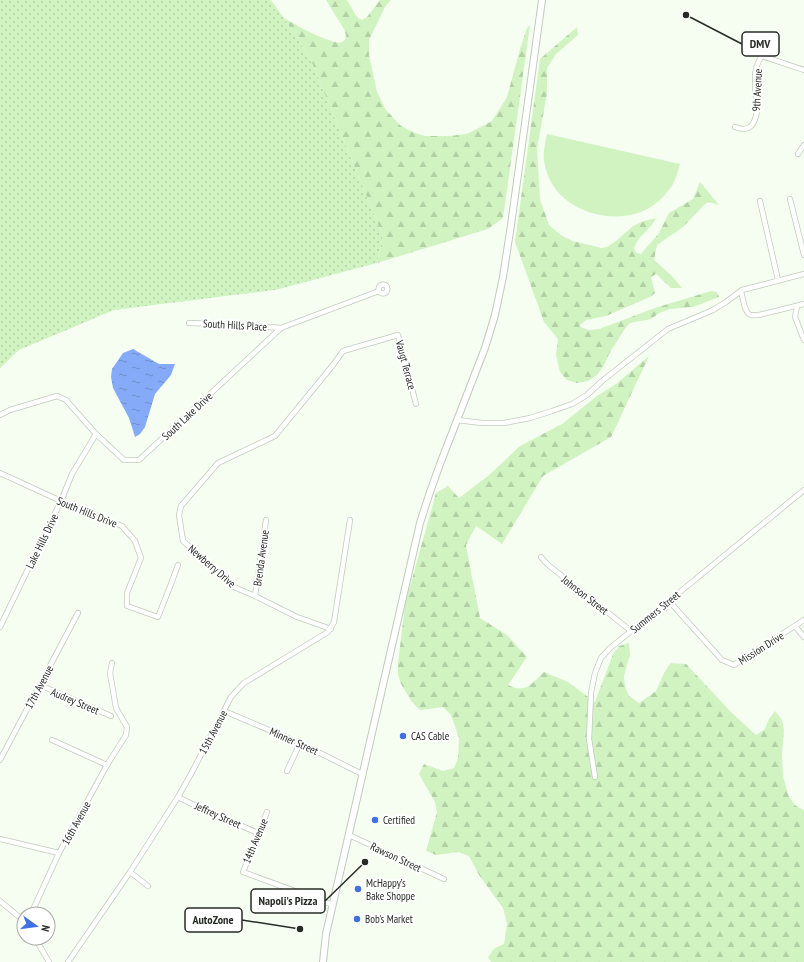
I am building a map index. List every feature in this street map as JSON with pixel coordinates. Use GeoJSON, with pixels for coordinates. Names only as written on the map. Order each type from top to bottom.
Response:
{"type":"FeatureCollection","features":[{"type":"Feature","properties":{"kind":"main road"},"geometry":{"type":"LineString","coordinates":[[323,962],[326,934],[420,523],[429,495],[485,348],[499,298],[511,225],[542,0]]}},
{"type":"Feature","properties":{"kind":"street","name":"9th Avenue"},"geometry":{"type":"LineString","coordinates":[[735,127],[748,129],[754,123],[757,110],[755,74],[762,56],[804,70]]}},
{"type":"Feature","properties":{"kind":"street"},"geometry":{"type":"LineString","coordinates":[[798,154],[804,145]]}},
{"type":"Feature","properties":{"kind":"street"},"geometry":{"type":"LineString","coordinates":[[790,199],[804,254]]}},
{"type":"Feature","properties":{"kind":"street"},"geometry":{"type":"LineString","coordinates":[[760,202],[778,280]]}},
{"type":"Feature","properties":{"kind":"street"},"geometry":{"type":"LineString","coordinates":[[457,420],[482,423],[504,423],[530,418],[572,404],[587,395],[602,381],[668,329],[713,310],[742,290],[804,274]]}},
{"type":"Feature","properties":{"kind":"street"},"geometry":{"type":"LineString","coordinates":[[742,290],[741,292],[746,311],[751,315],[759,315],[804,304]]}},
{"type":"Feature","properties":{"kind":"street","name":"South Lake Drive"},"geometry":{"type":"LineString","coordinates":[[0,415],[10,410],[56,396],[66,400],[96,434],[124,460],[139,460],[281,328],[379,291]]}},
{"type":"Feature","properties":{"kind":"street"},"geometry":{"type":"LineString","coordinates":[[797,306],[795,317],[804,340]]}},
{"type":"Feature","properties":{"kind":"street","name":"South Hills Place"},"geometry":{"type":"LineString","coordinates":[[189,323],[247,324],[281,328]]}},
{"type":"Feature","properties":{"kind":"street","name":"Vaugt Terrace"},"geometry":{"type":"LineString","coordinates":[[343,351],[398,335],[416,404]]}},
{"type":"Feature","properties":{"kind":"street","name":"Newberry Drive"},"geometry":{"type":"LineString","coordinates":[[331,629],[297,618],[234,587],[183,541],[179,515],[181,506],[218,463],[275,436],[343,351]]}},
{"type":"Feature","properties":{"kind":"street","name":"Lake Hills Drive"},"geometry":{"type":"LineString","coordinates":[[0,627],[61,502],[72,474],[96,434]]}},
{"type":"Feature","properties":{"kind":"street","name":"South Hills Drive"},"geometry":{"type":"LineString","coordinates":[[0,473],[61,502],[122,526],[135,540],[141,558],[127,593],[127,606],[158,617],[178,565]]}},
{"type":"Feature","properties":{"kind":"street","name":"Summers Street"},"geometry":{"type":"LineString","coordinates":[[595,778],[589,739],[591,693],[595,673],[601,658],[610,648],[804,490]]}},
{"type":"Feature","properties":{"kind":"street","name":"Brenda Avenue"},"geometry":{"type":"LineString","coordinates":[[255,596],[266,520]]}},
{"type":"Feature","properties":{"kind":"street"},"geometry":{"type":"LineString","coordinates":[[331,629],[334,622],[350,520]]}},
{"type":"Feature","properties":{"kind":"street","name":"Johnson Street"},"geometry":{"type":"LineString","coordinates":[[541,557],[547,564],[631,631]]}},
{"type":"Feature","properties":{"kind":"street","name":"Mission Drive"},"geometry":{"type":"LineString","coordinates":[[669,601],[722,660],[734,665],[804,620]]}},
{"type":"Feature","properties":{"kind":"street","name":"17th Avenue"},"geometry":{"type":"LineString","coordinates":[[0,760],[78,613]]}},
{"type":"Feature","properties":{"kind":"street"},"geometry":{"type":"LineString","coordinates":[[795,626],[804,637]]}},
{"type":"Feature","properties":{"kind":"street","name":"15th Avenue"},"geometry":{"type":"LineString","coordinates":[[68,962],[130,872],[178,797],[231,697],[244,683],[331,629]]}},
{"type":"Feature","properties":{"kind":"street","name":"16th Avenue"},"geometry":{"type":"LineString","coordinates":[[36,906],[59,853],[107,765],[126,735],[128,727],[116,708],[110,673],[112,663]]}},
{"type":"Feature","properties":{"kind":"street","name":"Audrey Street"},"geometry":{"type":"LineString","coordinates":[[40,685],[111,716]]}},
{"type":"Feature","properties":{"kind":"street","name":"Minner Street"},"geometry":{"type":"LineString","coordinates":[[224,712],[300,743],[362,774]]}},
{"type":"Feature","properties":{"kind":"street"},"geometry":{"type":"LineString","coordinates":[[52,740],[107,765]]}},
{"type":"Feature","properties":{"kind":"street"},"geometry":{"type":"LineString","coordinates":[[287,771],[300,743]]}},
{"type":"Feature","properties":{"kind":"street","name":"Jeffrey Street"},"geometry":{"type":"LineString","coordinates":[[178,797],[258,833]]}},
{"type":"Feature","properties":{"kind":"street","name":"14th Avenue"},"geometry":{"type":"LineString","coordinates":[[267,812],[243,872],[333,905]]}},
{"type":"Feature","properties":{"kind":"street","name":"Rawson Street"},"geometry":{"type":"LineString","coordinates":[[349,835],[444,879]]}},
{"type":"Feature","properties":{"kind":"street"},"geometry":{"type":"LineString","coordinates":[[0,839],[59,853]]}},
{"type":"Feature","properties":{"kind":"street"},"geometry":{"type":"LineString","coordinates":[[130,872],[148,886]]}},
{"type":"Feature","properties":{"kind":"street"},"geometry":{"type":"LineString","coordinates":[[0,901],[16,915]]}},
{"type":"Feature","properties":{"kind":"street"},"geometry":{"type":"LineString","coordinates":[[40,946],[49,962]]}},
{"type":"Feature","properties":{"kind":"green space"},"geometry":{"type":"Polygon","coordinates":[[[0,0],[271,0],[311,60],[383,236],[377,263],[275,290],[114,310],[19,350],[0,368],[0,0]]]}},
{"type":"Feature","properties":{"kind":"green space"},"geometry":{"type":"Polygon","coordinates":[[[326,0],[347,0],[357,17],[362,20],[367,17],[380,0],[391,0],[385,7],[369,40],[369,55],[377,92],[386,110],[401,126],[425,136],[467,134],[492,121],[507,97],[520,49],[527,28],[530,25],[503,218],[488,229],[377,263],[383,236],[311,60],[284,18],[318,36],[340,43],[345,40],[346,35],[344,29],[326,0]]]}},
{"type":"Feature","properties":{"kind":"green space"},"geometry":{"type":"Polygon","coordinates":[[[577,27],[578,35],[556,54],[547,68],[547,93],[537,149],[540,199],[549,225],[562,236],[573,241],[601,248],[607,247],[616,241],[633,226],[656,218],[636,243],[634,248],[636,253],[641,254],[659,233],[669,213],[693,199],[700,182],[719,205],[709,202],[705,204],[683,227],[657,245],[654,260],[671,275],[682,288],[671,288],[656,274],[651,277],[655,293],[650,297],[606,316],[586,320],[579,326],[588,330],[599,329],[655,308],[711,291],[717,292],[719,297],[693,307],[670,309],[659,313],[651,319],[630,323],[626,327],[597,375],[588,381],[577,383],[567,380],[560,372],[556,355],[558,339],[544,322],[515,242],[540,59],[577,27]]]}},
{"type":"Feature","properties":{"kind":"green space"},"geometry":{"type":"Polygon","coordinates":[[[547,134],[680,164],[670,189],[658,202],[643,211],[623,216],[608,216],[593,213],[579,208],[566,200],[556,189],[548,176],[544,161],[544,148],[547,134]]]}},
{"type":"Feature","properties":{"kind":"green space"},"geometry":{"type":"Polygon","coordinates":[[[649,356],[611,437],[543,476],[502,544],[476,526],[466,545],[480,618],[507,635],[527,657],[508,685],[514,688],[524,688],[532,684],[544,672],[568,682],[595,702],[613,654],[619,646],[629,643],[630,654],[624,676],[625,686],[629,696],[639,703],[656,691],[665,671],[671,663],[686,664],[732,713],[756,735],[765,729],[769,719],[775,711],[782,720],[784,730],[782,754],[783,776],[789,797],[796,806],[804,810],[804,962],[491,962],[488,957],[495,948],[504,944],[507,924],[503,908],[479,875],[469,856],[458,852],[436,855],[426,851],[437,812],[435,802],[419,774],[424,764],[443,771],[454,768],[458,758],[459,738],[451,715],[443,707],[420,710],[412,702],[401,684],[398,674],[398,664],[405,604],[436,493],[448,486],[459,498],[488,476],[520,446],[562,424],[597,396],[616,384],[649,356]]]}},
{"type":"Feature","properties":{"kind":"water"},"geometry":{"type":"Polygon","coordinates":[[[133,349],[159,364],[175,364],[171,375],[155,394],[145,427],[140,434],[135,437],[129,418],[113,388],[111,377],[112,369],[123,353],[133,349]]]}},
{"type":"Feature","properties":{"kind":"place","name":"DMV"},"geometry":{"type":"Point","coordinates":[686,15]}},
{"type":"Feature","properties":{"kind":"place","name":"CAS Cable"},"geometry":{"type":"Point","coordinates":[403,736]}},
{"type":"Feature","properties":{"kind":"place","name":"Certified"},"geometry":{"type":"Point","coordinates":[375,820]}},
{"type":"Feature","properties":{"kind":"place","name":"Napoli's Pizza"},"geometry":{"type":"Point","coordinates":[365,862]}},
{"type":"Feature","properties":{"kind":"place","name":"McHappy’s Bake Shoppe"},"geometry":{"type":"Point","coordinates":[358,889]}},
{"type":"Feature","properties":{"kind":"place","name":"Bob's Market"},"geometry":{"type":"Point","coordinates":[357,919]}},
{"type":"Feature","properties":{"kind":"place","name":"AutoZone"},"geometry":{"type":"Point","coordinates":[300,929]}}]}
